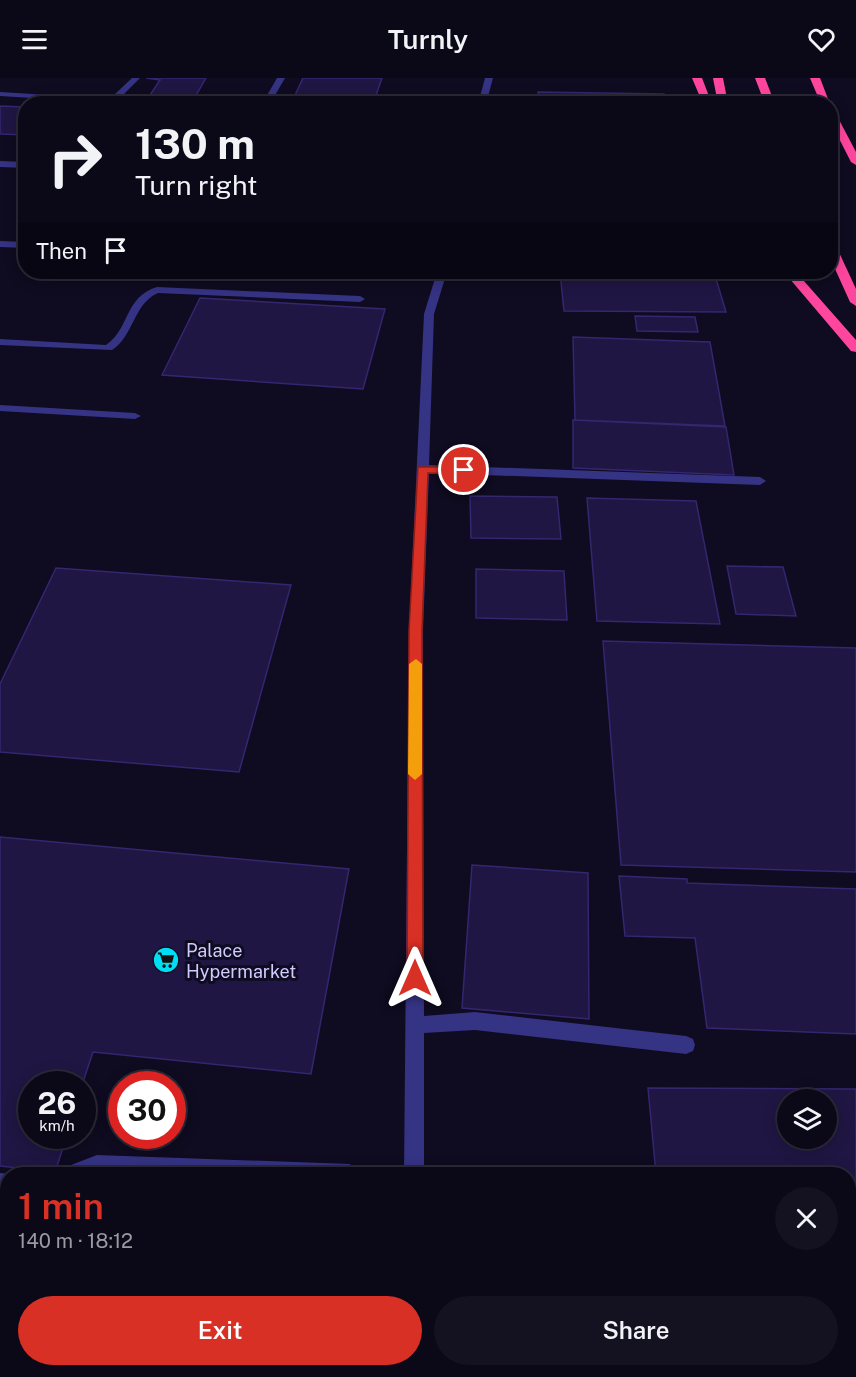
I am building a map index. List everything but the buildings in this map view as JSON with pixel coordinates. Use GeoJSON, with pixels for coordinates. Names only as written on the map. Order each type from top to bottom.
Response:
{"type":"FeatureCollection","features":[{"type":"Feature","properties":{"kind":"highway"},"geometry":{"type":"LineString","coordinates":[[697,78],[705,96]]}},
{"type":"Feature","properties":{"kind":"highway"},"geometry":{"type":"LineString","coordinates":[[718,78],[721,96]]}},
{"type":"Feature","properties":{"kind":"highway"},"geometry":{"type":"LineString","coordinates":[[760,78],[767,96]]}},
{"type":"Feature","properties":{"kind":"highway"},"geometry":{"type":"LineString","coordinates":[[815,78],[823,96]]}},
{"type":"Feature","properties":{"kind":"highway"},"geometry":{"type":"LineString","coordinates":[[838,127],[856,162]]}},
{"type":"Feature","properties":{"kind":"highway"},"geometry":{"type":"LineString","coordinates":[[838,263],[856,302]]}},
{"type":"Feature","properties":{"kind":"highway"},"geometry":{"type":"LineString","coordinates":[[796,279],[856,348]]}},
{"type":"Feature","properties":{"kind":"street"},"geometry":{"type":"LineString","coordinates":[[117,96],[136,78]]}},
{"type":"Feature","properties":{"kind":"street"},"geometry":{"type":"LineString","coordinates":[[271,96],[281,78]]}},
{"type":"Feature","properties":{"kind":"street"},"geometry":{"type":"LineString","coordinates":[[484,96],[489,78]]}},
{"type":"Feature","properties":{"kind":"street"},"geometry":{"type":"LineString","coordinates":[[0,94],[39,96]]}},
{"type":"Feature","properties":{"kind":"street"},"geometry":{"type":"LineString","coordinates":[[0,164],[18,165]]}},
{"type":"Feature","properties":{"kind":"street"},"geometry":{"type":"LineString","coordinates":[[0,244],[18,245]]}},
{"type":"Feature","properties":{"kind":"street"},"geometry":{"type":"LineString","coordinates":[[414,1167],[416,631],[429,314],[440,279]]}},
{"type":"Feature","properties":{"kind":"street"},"geometry":{"type":"LineString","coordinates":[[0,342],[108,348],[116,342],[140,300],[146,293],[157,290],[360,299]]}},
{"type":"Feature","properties":{"kind":"street"},"geometry":{"type":"LineString","coordinates":[[0,408],[135,416]]}},
{"type":"Feature","properties":{"kind":"street"},"geometry":{"type":"LineString","coordinates":[[422,469],[760,481]]}},
{"type":"Feature","properties":{"kind":"street"},"geometry":{"type":"LineString","coordinates":[[415,1025],[475,1021],[686,1045]]}},
{"type":"Feature","properties":{"kind":"street"},"geometry":{"type":"LineString","coordinates":[[92,1167],[98,1165],[154,1167]]}},
{"type":"Feature","properties":{"kind":"slow traffic"},"geometry":{"type":"LineString","coordinates":[[415,774],[416,664]]}},
{"type":"Feature","properties":{"kind":"place","name":"Palace Hypermarket"},"geometry":{"type":"Point","coordinates":[166,960]}},
{"type":"Feature","properties":{"kind":"route"},"geometry":{"type":"LineString","coordinates":[[415,978],[416,631],[422,469],[464,470]]}}]}
